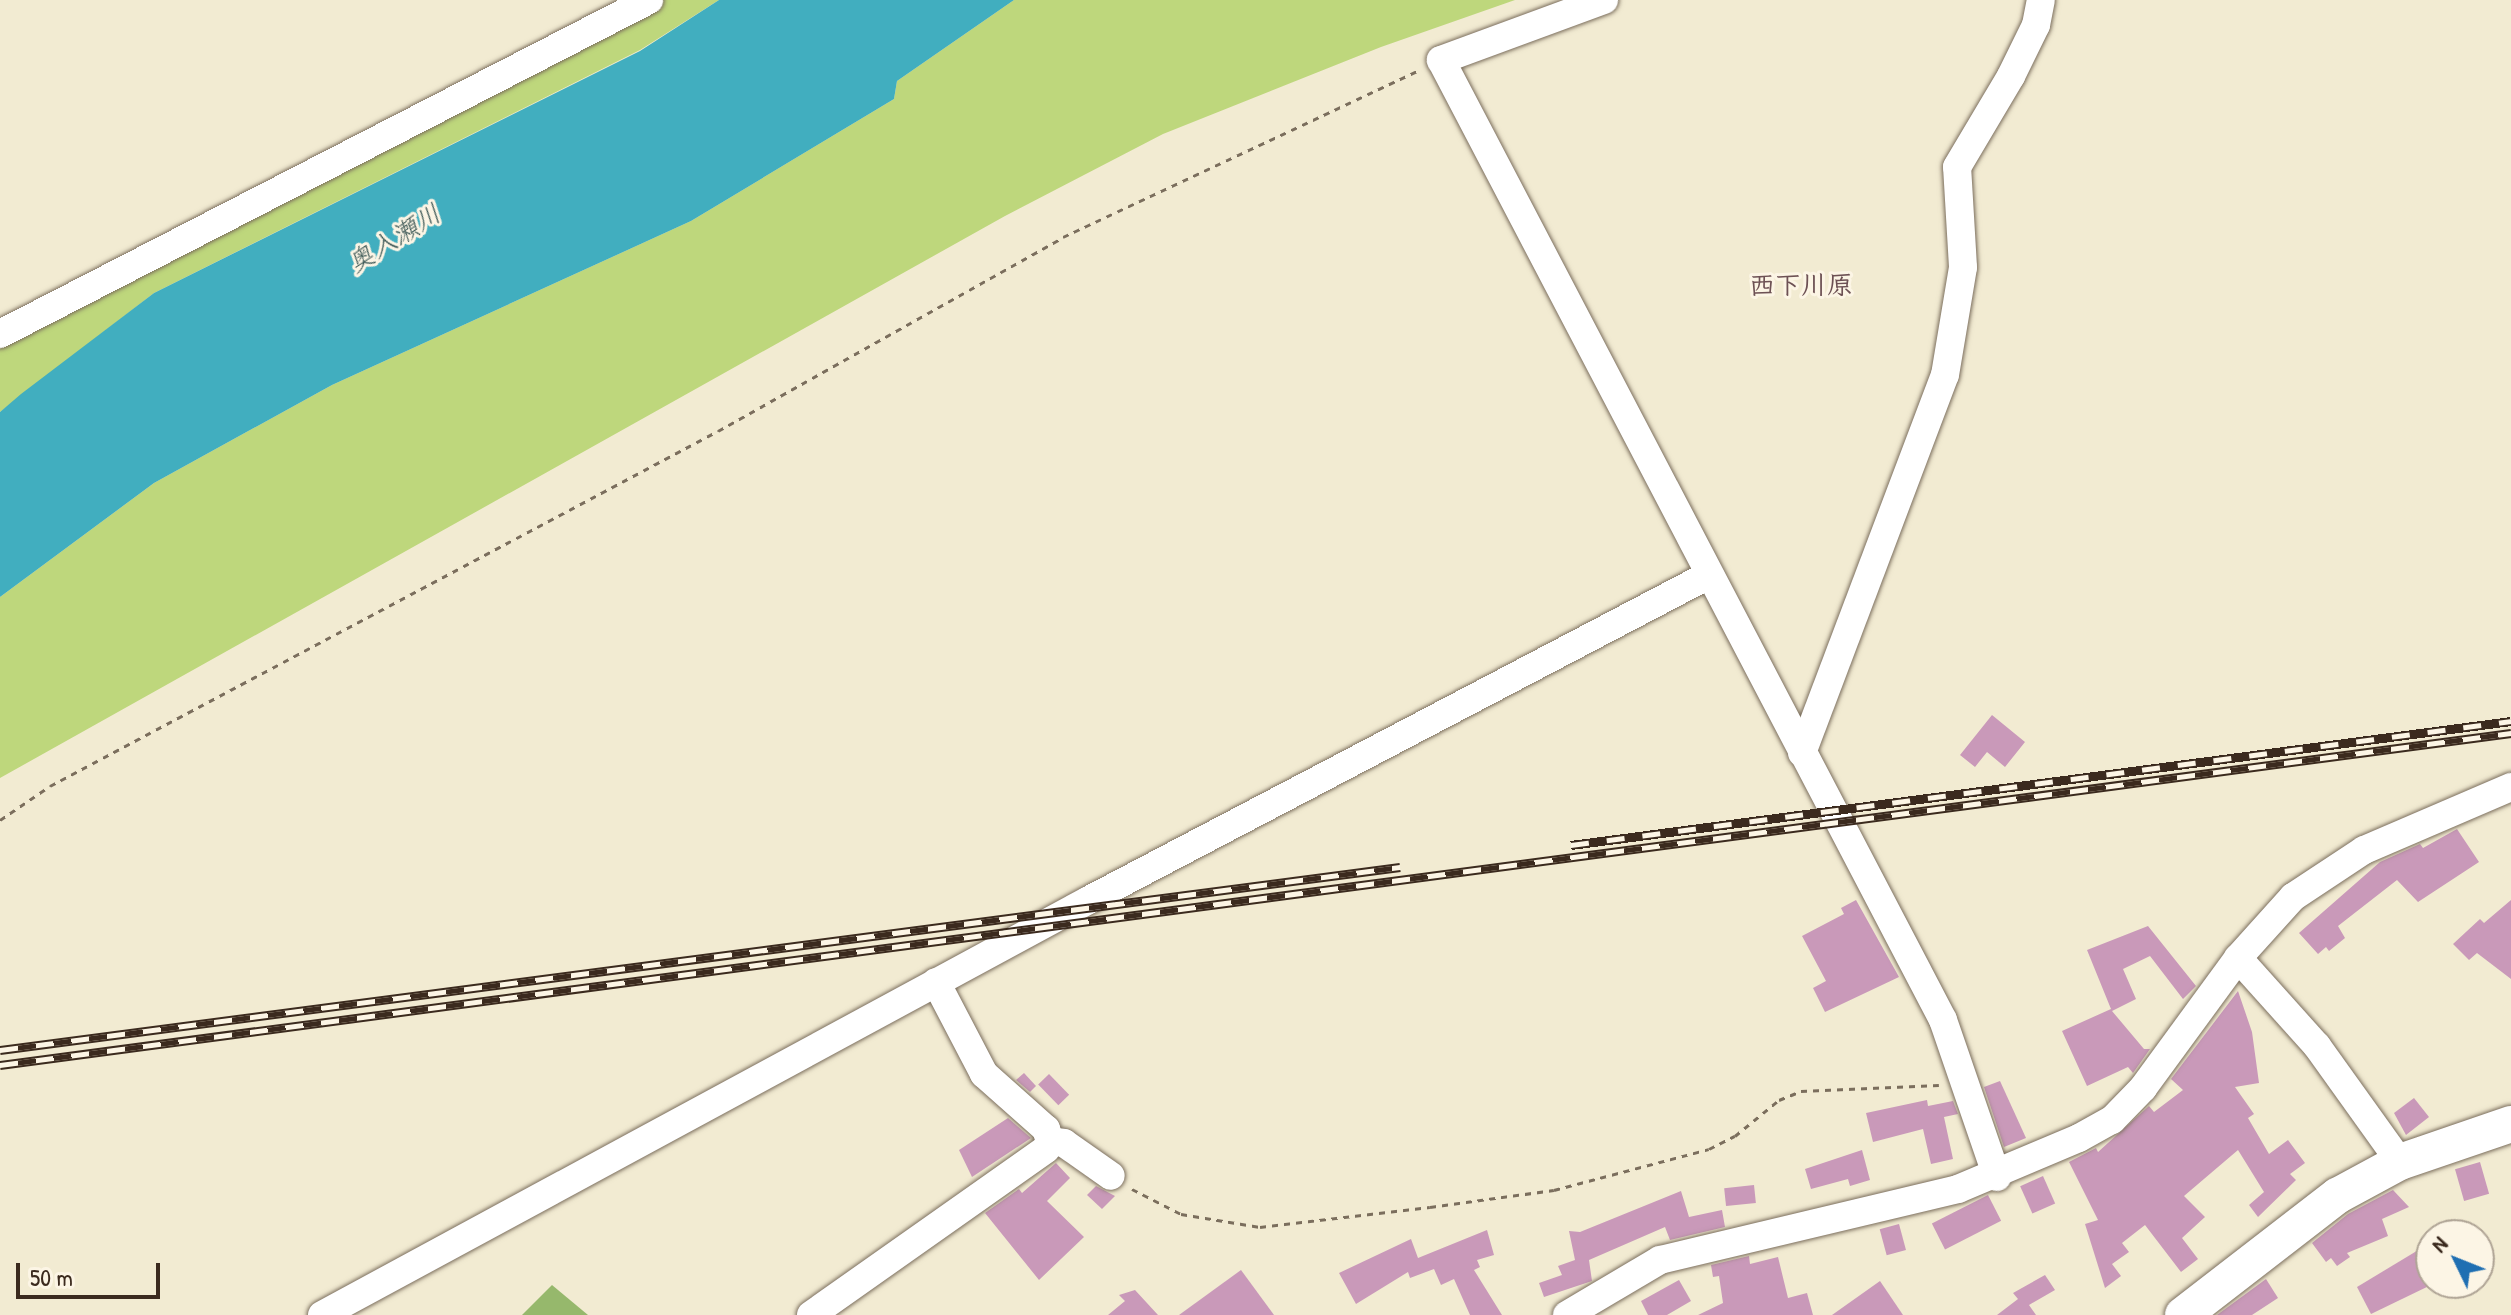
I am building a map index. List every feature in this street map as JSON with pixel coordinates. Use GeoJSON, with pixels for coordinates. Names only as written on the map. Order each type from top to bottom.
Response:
{"type":"FeatureCollection","features":[{"type":"Feature","properties":{"kind":"main road"},"geometry":{"type":"LineString","coordinates":[[2183,1315],[2337,1196],[2400,1162],[2511,1124]]}},
{"type":"Feature","properties":{"kind":"street"},"geometry":{"type":"LineString","coordinates":[[0,334],[649,0]]}},
{"type":"Feature","properties":{"kind":"street"},"geometry":{"type":"LineString","coordinates":[[1604,0],[1441,60],[1707,576],[1943,1020],[1997,1177]]}},
{"type":"Feature","properties":{"kind":"street"},"geometry":{"type":"LineString","coordinates":[[1802,753],[1945,375],[1963,267],[1957,167],[2011,76],[2036,25],[2041,0]]}},
{"type":"Feature","properties":{"kind":"street"},"geometry":{"type":"LineString","coordinates":[[322,1315],[936,982],[1707,576]]}},
{"type":"Feature","properties":{"kind":"street"},"geometry":{"type":"LineString","coordinates":[[1567,1315],[1660,1260],[1900,1205],[1997,1177],[2112,1120],[2165,1061],[2238,958],[2283,907],[2318,878],[2364,850],[2511,787]]}},
{"type":"Feature","properties":{"kind":"street"},"geometry":{"type":"LineString","coordinates":[[2238,958],[2317,1046],[2400,1162]]}},
{"type":"Feature","properties":{"kind":"street"},"geometry":{"type":"LineString","coordinates":[[811,1315],[1046,1149],[1050,1141],[1046,1129],[984,1074],[936,982]]}},
{"type":"Feature","properties":{"kind":"street"},"geometry":{"type":"LineString","coordinates":[[1050,1141],[1064,1143],[1111,1176]]}},
{"type":"Feature","properties":{"kind":"path"},"geometry":{"type":"LineString","coordinates":[[0,820],[50,786],[718,431],[1063,237],[1441,60]]}},
{"type":"Feature","properties":{"kind":"path"},"geometry":{"type":"LineString","coordinates":[[1111,1176],[1181,1214],[1214,1222],[1260,1227],[1554,1190],[1693,1153],[1735,1136],[1779,1100],[1801,1091],[1966,1083]]}},
{"type":"Feature","properties":{"kind":"green space"},"geometry":{"type":"Polygon","coordinates":[[[661,0],[719,0],[640,50],[154,293],[0,412],[0,342],[661,0]]]}},
{"type":"Feature","properties":{"kind":"green space"},"geometry":{"type":"Polygon","coordinates":[[[1014,0],[1515,0],[1381,47],[1163,134],[1005,216],[0,778],[0,597],[154,483],[332,385],[691,221],[894,99],[897,81],[1014,0]]]}},
{"type":"Feature","properties":{"kind":"green space"},"geometry":{"type":"Polygon","coordinates":[[[552,1285],[588,1315],[522,1315],[552,1285]]]}},
{"type":"Feature","properties":{"kind":"water","name":"奥入瀬川"},"geometry":{"type":"Polygon","coordinates":[[[719,0],[1014,0],[897,81],[894,99],[691,221],[332,385],[154,483],[0,597],[0,412],[21,394],[154,293],[640,51],[719,0]]]}},
{"type":"Feature","properties":{"kind":"building"},"geometry":{"type":"Polygon","coordinates":[[[1992,715],[2025,742],[2005,767],[1987,752],[1975,767],[1960,755],[1992,715]]]}},
{"type":"Feature","properties":{"kind":"building"},"geometry":{"type":"Polygon","coordinates":[[[2457,829],[2479,862],[2418,902],[2397,880],[2338,926],[2345,938],[2329,951],[2326,947],[2318,954],[2299,933],[2380,862],[2420,844],[2423,848],[2457,829]]]}},
{"type":"Feature","properties":{"kind":"building"},"geometry":{"type":"Polygon","coordinates":[[[1856,900],[1899,977],[1825,1012],[1813,988],[1826,981],[1802,936],[1844,914],[1841,908],[1856,900]]]}},
{"type":"Feature","properties":{"kind":"building"},"geometry":{"type":"Polygon","coordinates":[[[2511,900],[2511,979],[2477,953],[2469,960],[2453,944],[2480,919],[2484,923],[2511,900]]]}},
{"type":"Feature","properties":{"kind":"building"},"geometry":{"type":"Polygon","coordinates":[[[2148,926],[2196,986],[2183,999],[2150,956],[2123,969],[2136,999],[2112,1011],[2144,1049],[2150,1049],[2133,1073],[2128,1067],[2087,1086],[2062,1031],[2111,1009],[2087,950],[2148,926]]]}},
{"type":"Feature","properties":{"kind":"building"},"geometry":{"type":"Polygon","coordinates":[[[2238,991],[2252,1032],[2259,1083],[2235,1087],[2254,1114],[2248,1118],[2269,1154],[2288,1140],[2305,1163],[2290,1174],[2296,1180],[2258,1217],[2249,1205],[2264,1192],[2238,1150],[2184,1196],[2205,1217],[2182,1238],[2198,1259],[2181,1272],[2145,1225],[2122,1243],[2129,1252],[2112,1264],[2121,1276],[2105,1288],[2085,1224],[2098,1220],[2069,1162],[2096,1148],[2098,1152],[2149,1106],[2154,1112],[2183,1090],[2171,1079],[2238,991]]]}},
{"type":"Feature","properties":{"kind":"building"},"geometry":{"type":"Polygon","coordinates":[[[1024,1073],[1036,1086],[1030,1092],[1016,1080],[1024,1073]]]}},
{"type":"Feature","properties":{"kind":"building"},"geometry":{"type":"Polygon","coordinates":[[[1049,1074],[1069,1095],[1058,1105],[1038,1084],[1049,1074]]]}},
{"type":"Feature","properties":{"kind":"building"},"geometry":{"type":"Polygon","coordinates":[[[2000,1081],[2026,1138],[2004,1147],[1984,1087],[2000,1081]]]}},
{"type":"Feature","properties":{"kind":"building"},"geometry":{"type":"Polygon","coordinates":[[[2414,1098],[2429,1117],[2406,1135],[2394,1113],[2414,1098]]]}},
{"type":"Feature","properties":{"kind":"building"},"geometry":{"type":"Polygon","coordinates":[[[1927,1100],[1928,1106],[1953,1101],[1958,1114],[1944,1117],[1953,1159],[1931,1164],[1923,1129],[1873,1142],[1866,1113],[1927,1100]]]}},
{"type":"Feature","properties":{"kind":"building"},"geometry":{"type":"Polygon","coordinates":[[[1008,1118],[1031,1138],[972,1177],[959,1150],[1008,1118]]]}},
{"type":"Feature","properties":{"kind":"building"},"geometry":{"type":"Polygon","coordinates":[[[1862,1150],[1870,1180],[1850,1186],[1848,1179],[1811,1189],[1805,1169],[1862,1150]]]}},
{"type":"Feature","properties":{"kind":"building"},"geometry":{"type":"Polygon","coordinates":[[[2480,1162],[2489,1194],[2464,1201],[2455,1169],[2480,1162]]]}},
{"type":"Feature","properties":{"kind":"building"},"geometry":{"type":"Polygon","coordinates":[[[1056,1163],[1070,1178],[1047,1201],[1084,1237],[1039,1280],[985,1213],[1019,1189],[1022,1193],[1056,1163]]]}},
{"type":"Feature","properties":{"kind":"building"},"geometry":{"type":"Polygon","coordinates":[[[2043,1176],[2055,1203],[2032,1214],[2020,1186],[2043,1176]]]}},
{"type":"Feature","properties":{"kind":"building"},"geometry":{"type":"Polygon","coordinates":[[[1754,1185],[1756,1203],[1726,1206],[1724,1188],[1754,1185]]]}},
{"type":"Feature","properties":{"kind":"building"},"geometry":{"type":"Polygon","coordinates":[[[1096,1186],[1115,1196],[1102,1209],[1087,1195],[1096,1186]]]}},
{"type":"Feature","properties":{"kind":"building"},"geometry":{"type":"Polygon","coordinates":[[[2393,1190],[2409,1207],[2382,1219],[2388,1236],[2347,1253],[2350,1257],[2337,1266],[2331,1258],[2326,1262],[2312,1243],[2348,1214],[2393,1190]]]}},
{"type":"Feature","properties":{"kind":"building"},"geometry":{"type":"Polygon","coordinates":[[[1681,1191],[1689,1217],[1722,1210],[1725,1227],[1670,1240],[1665,1227],[1589,1260],[1592,1281],[1544,1297],[1539,1283],[1562,1275],[1558,1266],[1575,1260],[1569,1231],[1580,1232],[1681,1191]]]}},
{"type":"Feature","properties":{"kind":"building"},"geometry":{"type":"Polygon","coordinates":[[[1988,1195],[2001,1221],[1945,1249],[1932,1224],[1988,1195]]]}},
{"type":"Feature","properties":{"kind":"building"},"geometry":{"type":"Polygon","coordinates":[[[1899,1224],[1906,1250],[1887,1255],[1880,1229],[1899,1224]]]}},
{"type":"Feature","properties":{"kind":"building"},"geometry":{"type":"Polygon","coordinates":[[[1487,1230],[1494,1255],[1477,1260],[1480,1267],[1474,1270],[1502,1315],[1470,1315],[1454,1279],[1441,1285],[1434,1269],[1410,1278],[1408,1272],[1356,1304],[1339,1273],[1411,1239],[1418,1258],[1487,1230]]]}},
{"type":"Feature","properties":{"kind":"building"},"geometry":{"type":"Polygon","coordinates":[[[2415,1252],[2415,1293],[2371,1314],[2357,1287],[2415,1252]]]}},
{"type":"Feature","properties":{"kind":"building"},"geometry":{"type":"Polygon","coordinates":[[[1749,1256],[1750,1264],[1778,1257],[1788,1298],[1807,1293],[1813,1315],[1698,1315],[1723,1303],[1719,1276],[1713,1277],[1711,1265],[1749,1256]]]}},
{"type":"Feature","properties":{"kind":"building"},"geometry":{"type":"Polygon","coordinates":[[[1241,1270],[1274,1315],[1179,1315],[1241,1270]]]}},
{"type":"Feature","properties":{"kind":"building"},"geometry":{"type":"Polygon","coordinates":[[[2045,1275],[2055,1290],[2029,1305],[2036,1315],[1997,1315],[2018,1299],[2013,1293],[2045,1275]]]}},
{"type":"Feature","properties":{"kind":"building"},"geometry":{"type":"Polygon","coordinates":[[[2266,1279],[2278,1298],[2252,1315],[2217,1315],[2266,1279]]]}},
{"type":"Feature","properties":{"kind":"building"},"geometry":{"type":"Polygon","coordinates":[[[1679,1280],[1691,1301],[1667,1315],[1648,1315],[1641,1301],[1679,1280]]]}},
{"type":"Feature","properties":{"kind":"building"},"geometry":{"type":"Polygon","coordinates":[[[1880,1281],[1903,1315],[1832,1315],[1880,1281]]]}},
{"type":"Feature","properties":{"kind":"building"},"geometry":{"type":"Polygon","coordinates":[[[1135,1290],[1158,1315],[1108,1315],[1125,1301],[1119,1295],[1135,1290]]]}},
{"type":"Feature","properties":{"kind":"railway"},"geometry":{"type":"LineString","coordinates":[[1571,845],[2511,721]]}},
{"type":"Feature","properties":{"kind":"railway"},"geometry":{"type":"LineString","coordinates":[[0,1065],[2511,733]]}},
{"type":"Feature","properties":{"kind":"railway"},"geometry":{"type":"LineString","coordinates":[[0,1050],[1400,867]]}},
{"type":"Feature","properties":{"kind":"district","name":"西下川原"},"geometry":{"type":"Point","coordinates":[1801,285]}}]}
